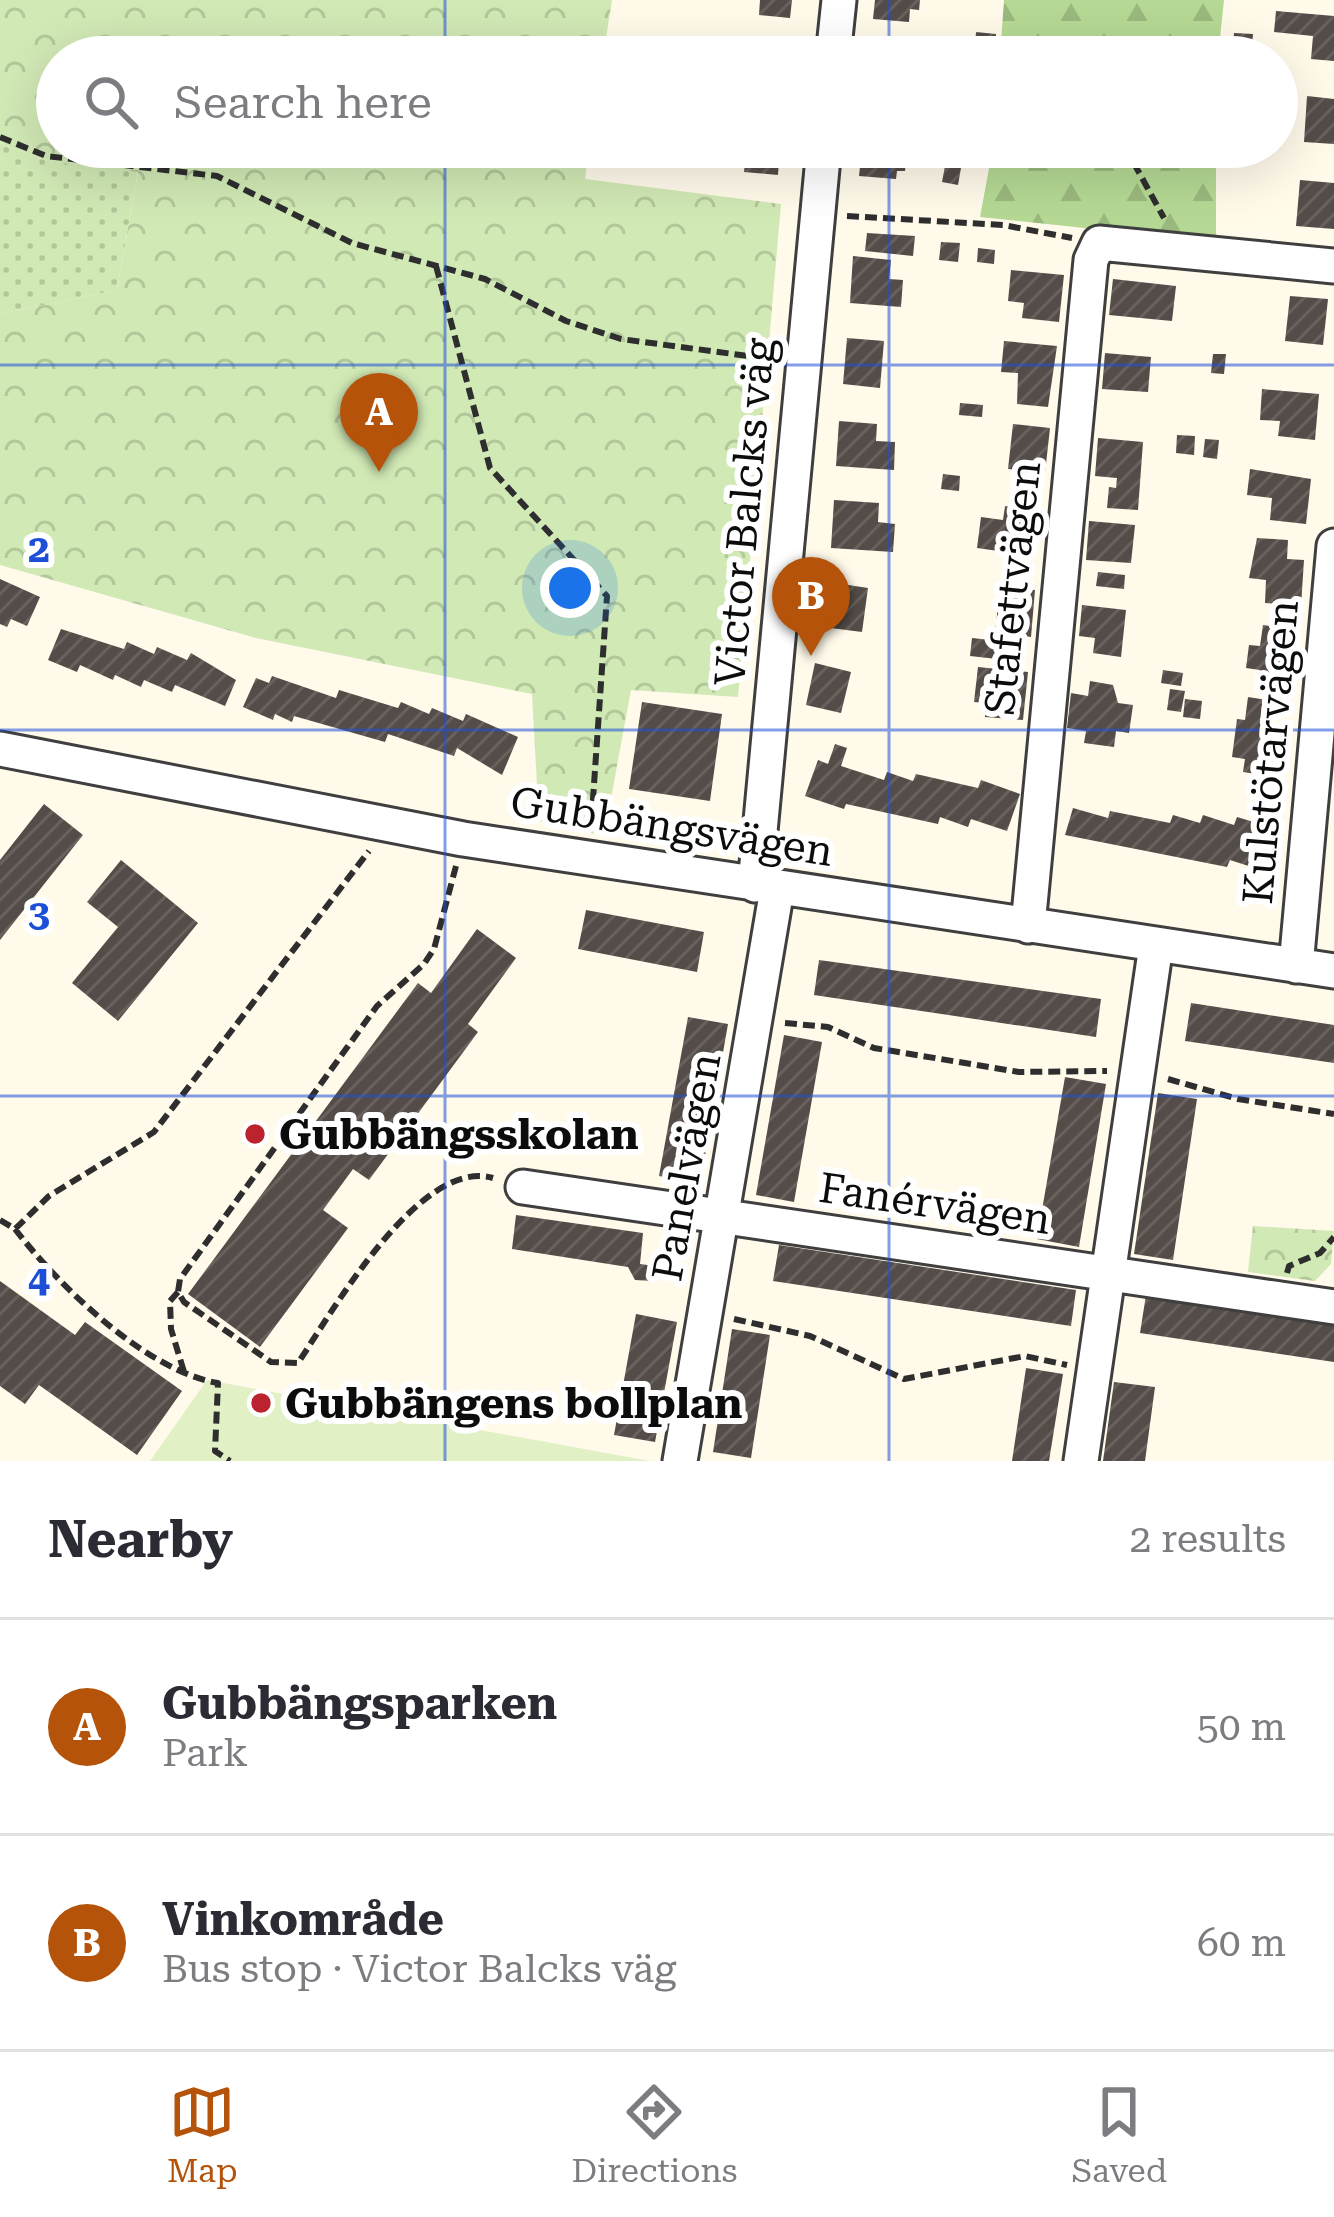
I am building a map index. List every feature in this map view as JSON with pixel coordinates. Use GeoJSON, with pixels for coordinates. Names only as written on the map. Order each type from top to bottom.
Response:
{"type":"FeatureCollection","features":[{"type":"Feature","properties":{"kind":"street"},"geometry":{"type":"LineString","coordinates":[[835,36],[839,0]]}},
{"type":"Feature","properties":{"kind":"street","name":"Victor Balcks väg"},"geometry":{"type":"LineString","coordinates":[[766,887],[802,366],[822,168]]}},
{"type":"Feature","properties":{"kind":"street"},"geometry":{"type":"LineString","coordinates":[[1095,252],[1167,251],[1334,266]]}},
{"type":"Feature","properties":{"kind":"street","name":"Stafettvägen"},"geometry":{"type":"LineString","coordinates":[[1028,926],[1095,252]]}},
{"type":"Feature","properties":{"kind":"street","name":"Kulstötarvägen"},"geometry":{"type":"LineString","coordinates":[[1296,966],[1334,546]]}},
{"type":"Feature","properties":{"kind":"street","name":"Gubbängsvägen"},"geometry":{"type":"LineString","coordinates":[[0,749],[463,839],[1334,971]]}},
{"type":"Feature","properties":{"kind":"street","name":"Panelvägen"},"geometry":{"type":"LineString","coordinates":[[680,1461],[757,1020],[766,887]]}},
{"type":"Feature","properties":{"kind":"street"},"geometry":{"type":"LineString","coordinates":[[1081,1461],[1156,945]]}},
{"type":"Feature","properties":{"kind":"street","name":"Fanérvägen"},"geometry":{"type":"LineString","coordinates":[[523,1187],[1334,1307]]}},
{"type":"Feature","properties":{"kind":"path"},"geometry":{"type":"LineString","coordinates":[[0,137],[36,152]]}},
{"type":"Feature","properties":{"kind":"path"},"geometry":{"type":"LineString","coordinates":[[149,168],[217,176],[352,243],[485,279],[550,314],[621,339],[802,366]]}},
{"type":"Feature","properties":{"kind":"path"},"geometry":{"type":"LineString","coordinates":[[1137,168],[1167,225],[1167,251]]}},
{"type":"Feature","properties":{"kind":"path"},"geometry":{"type":"LineString","coordinates":[[846,216],[1003,226],[1095,252]]}},
{"type":"Feature","properties":{"kind":"path"},"geometry":{"type":"LineString","coordinates":[[436,266],[490,468],[607,596],[589,859]]}},
{"type":"Feature","properties":{"kind":"path"},"geometry":{"type":"LineString","coordinates":[[15,1229],[49,1196],[154,1132],[386,824]]}},
{"type":"Feature","properties":{"kind":"path"},"geometry":{"type":"LineString","coordinates":[[186,1378],[171,1329],[170,1301],[180,1279],[376,1006],[434,949],[463,839]]}},
{"type":"Feature","properties":{"kind":"path"},"geometry":{"type":"LineString","coordinates":[[757,1020],[828,1027],[874,1048],[1019,1072],[1077,1068],[1137,1074],[1206,1085],[1238,1099],[1334,1114]]}},
{"type":"Feature","properties":{"kind":"path"},"geometry":{"type":"LineString","coordinates":[[178,1292],[184,1302],[272,1363],[298,1363],[380,1245],[428,1197],[465,1176],[485,1175],[523,1187]]}},
{"type":"Feature","properties":{"kind":"path"},"geometry":{"type":"LineString","coordinates":[[0,1220],[15,1229],[56,1282],[186,1378],[218,1383],[214,1451],[230,1461]]}},
{"type":"Feature","properties":{"kind":"path"},"geometry":{"type":"LineString","coordinates":[[1279,1299],[1289,1266],[1320,1253],[1334,1237]]}},
{"type":"Feature","properties":{"kind":"path"},"geometry":{"type":"LineString","coordinates":[[706,1313],[810,1336],[904,1379],[1025,1356],[1094,1372]]}},
{"type":"Feature","properties":{"kind":"green space"},"geometry":{"type":"Polygon","coordinates":[[[0,0],[612,0],[606,36],[36,36],[36,157],[0,143],[0,0]]]}},
{"type":"Feature","properties":{"kind":"green space"},"geometry":{"type":"Polygon","coordinates":[[[1004,0],[1224,0],[1220,36],[1001,36],[1004,0]]]}},
{"type":"Feature","properties":{"kind":"green space"},"geometry":{"type":"Polygon","coordinates":[[[0,143],[36,157],[36,168],[138,171],[117,290],[0,314],[0,143]]]}},
{"type":"Feature","properties":{"kind":"green space"},"geometry":{"type":"Polygon","coordinates":[[[105,168],[586,168],[585,179],[781,204],[738,697],[631,690],[604,836],[539,821],[532,694],[256,638],[0,565],[0,314],[117,290],[138,172],[105,168]]]}},
{"type":"Feature","properties":{"kind":"green space"},"geometry":{"type":"Polygon","coordinates":[[[989,168],[1216,168],[1216,242],[980,217],[989,168]]]}},
{"type":"Feature","properties":{"kind":"green space"},"geometry":{"type":"Polygon","coordinates":[[[1253,1226],[1334,1231],[1331,1264],[1315,1281],[1248,1272],[1253,1226]]]}},
{"type":"Feature","properties":{"kind":"green space","name":"Gubbängens bollplan"},"geometry":{"type":"Polygon","coordinates":[[[207,1380],[650,1461],[150,1461],[207,1380]]]}},
{"type":"Feature","properties":{"kind":"building"},"geometry":{"type":"Polygon","coordinates":[[[760,0],[792,0],[790,18],[759,15],[760,0]]]}},
{"type":"Feature","properties":{"kind":"building"},"geometry":{"type":"Polygon","coordinates":[[[875,0],[920,0],[919,10],[910,9],[909,22],[873,19],[875,0]]]}},
{"type":"Feature","properties":{"kind":"building"},"geometry":{"type":"Polygon","coordinates":[[[1276,11],[1334,16],[1334,61],[1311,59],[1313,36],[1274,32],[1276,11]]]}},
{"type":"Feature","properties":{"kind":"building"},"geometry":{"type":"Polygon","coordinates":[[[1307,96],[1334,99],[1334,144],[1304,142],[1307,96]]]}},
{"type":"Feature","properties":{"kind":"building"},"geometry":{"type":"Polygon","coordinates":[[[744,168],[778,168],[778,175],[744,172],[744,168]]]}},
{"type":"Feature","properties":{"kind":"building"},"geometry":{"type":"Polygon","coordinates":[[[860,168],[905,168],[897,171],[896,179],[859,176],[860,168]]]}},
{"type":"Feature","properties":{"kind":"building"},"geometry":{"type":"Polygon","coordinates":[[[945,168],[961,168],[958,185],[942,182],[945,168]]]}},
{"type":"Feature","properties":{"kind":"building"},"geometry":{"type":"Polygon","coordinates":[[[1300,180],[1334,183],[1334,229],[1296,226],[1300,180]]]}},
{"type":"Feature","properties":{"kind":"building"},"geometry":{"type":"Polygon","coordinates":[[[867,233],[915,236],[913,256],[865,251],[867,233]]]}},
{"type":"Feature","properties":{"kind":"building"},"geometry":{"type":"Polygon","coordinates":[[[941,242],[960,243],[958,262],[939,260],[941,242]]]}},
{"type":"Feature","properties":{"kind":"building"},"geometry":{"type":"Polygon","coordinates":[[[978,248],[995,250],[994,264],[977,262],[978,248]]]}},
{"type":"Feature","properties":{"kind":"building"},"geometry":{"type":"Polygon","coordinates":[[[853,256],[891,260],[889,279],[903,280],[901,307],[850,303],[853,256]]]}},
{"type":"Feature","properties":{"kind":"building"},"geometry":{"type":"Polygon","coordinates":[[[1011,270],[1064,275],[1059,322],[1022,318],[1024,303],[1008,301],[1011,270]]]}},
{"type":"Feature","properties":{"kind":"building"},"geometry":{"type":"Polygon","coordinates":[[[1113,279],[1176,286],[1172,321],[1109,315],[1113,279]]]}},
{"type":"Feature","properties":{"kind":"building"},"geometry":{"type":"Polygon","coordinates":[[[1290,296],[1328,299],[1323,345],[1285,341],[1290,296]]]}},
{"type":"Feature","properties":{"kind":"building"},"geometry":{"type":"Polygon","coordinates":[[[847,338],[884,341],[880,388],[843,384],[847,338]]]}},
{"type":"Feature","properties":{"kind":"building"},"geometry":{"type":"Polygon","coordinates":[[[1004,341],[1057,346],[1048,407],[1017,404],[1018,373],[1001,372],[1004,341]]]}},
{"type":"Feature","properties":{"kind":"building"},"geometry":{"type":"Polygon","coordinates":[[[1105,353],[1151,357],[1148,392],[1102,389],[1105,353]]]}},
{"type":"Feature","properties":{"kind":"building"},"geometry":{"type":"Polygon","coordinates":[[[1213,354],[1226,354],[1224,374],[1211,373],[1213,354]]]}},
{"type":"Feature","properties":{"kind":"building"},"geometry":{"type":"Polygon","coordinates":[[[1262,389],[1319,394],[1315,440],[1278,436],[1280,421],[1260,420],[1262,389]]]}},
{"type":"Feature","properties":{"kind":"building"},"geometry":{"type":"Polygon","coordinates":[[[960,403],[983,405],[982,417],[959,415],[960,403]]]}},
{"type":"Feature","properties":{"kind":"building"},"geometry":{"type":"Polygon","coordinates":[[[839,421],[877,424],[876,441],[895,442],[894,470],[836,466],[839,421]]]}},
{"type":"Feature","properties":{"kind":"building"},"geometry":{"type":"Polygon","coordinates":[[[1013,424],[1050,428],[1045,473],[1008,469],[1013,424]]]}},
{"type":"Feature","properties":{"kind":"building"},"geometry":{"type":"Polygon","coordinates":[[[1177,435],[1195,436],[1194,455],[1176,453],[1177,435]]]}},
{"type":"Feature","properties":{"kind":"building"},"geometry":{"type":"Polygon","coordinates":[[[1098,438],[1143,442],[1138,510],[1107,508],[1109,487],[1116,488],[1117,478],[1095,476],[1098,438]]]}},
{"type":"Feature","properties":{"kind":"building"},"geometry":{"type":"Polygon","coordinates":[[[1205,439],[1219,440],[1217,459],[1203,457],[1205,439]]]}},
{"type":"Feature","properties":{"kind":"building"},"geometry":{"type":"Polygon","coordinates":[[[1250,469],[1311,479],[1306,524],[1270,520],[1272,498],[1247,495],[1250,469]]]}},
{"type":"Feature","properties":{"kind":"building"},"geometry":{"type":"Polygon","coordinates":[[[943,474],[960,476],[959,491],[941,489],[943,474]]]}},
{"type":"Feature","properties":{"kind":"building"},"geometry":{"type":"Polygon","coordinates":[[[834,500],[879,503],[878,522],[895,524],[893,552],[831,548],[834,500]]]}},
{"type":"Feature","properties":{"kind":"building"},"geometry":{"type":"Polygon","coordinates":[[[1005,506],[1041,510],[1035,556],[977,548],[981,517],[1003,520],[1005,506]]]}},
{"type":"Feature","properties":{"kind":"building"},"geometry":{"type":"Polygon","coordinates":[[[1089,521],[1135,525],[1131,563],[1086,560],[1089,521]]]}},
{"type":"Feature","properties":{"kind":"building"},"geometry":{"type":"Polygon","coordinates":[[[1257,538],[1288,540],[1287,559],[1304,560],[1301,606],[1265,603],[1266,580],[1249,578],[1257,538]]]}},
{"type":"Feature","properties":{"kind":"building"},"geometry":{"type":"Polygon","coordinates":[[[1098,572],[1125,575],[1124,589],[1096,586],[1098,572]]]}},
{"type":"Feature","properties":{"kind":"building"},"geometry":{"type":"Polygon","coordinates":[[[0,579],[40,597],[27,626],[11,619],[7,627],[0,624],[0,579]]]}},
{"type":"Feature","properties":{"kind":"building"},"geometry":{"type":"Polygon","coordinates":[[[829,582],[868,588],[862,632],[823,627],[829,582]]]}},
{"type":"Feature","properties":{"kind":"building"},"geometry":{"type":"Polygon","coordinates":[[[1000,587],[1035,590],[1031,637],[995,633],[1000,587]]]}},
{"type":"Feature","properties":{"kind":"building"},"geometry":{"type":"Polygon","coordinates":[[[1082,605],[1126,610],[1121,657],[1093,653],[1095,638],[1079,636],[1082,605]]]}},
{"type":"Feature","properties":{"kind":"building"},"geometry":{"type":"Polygon","coordinates":[[[1263,625],[1299,630],[1291,690],[1258,685],[1260,670],[1246,668],[1249,645],[1260,646],[1263,625]]]}},
{"type":"Feature","properties":{"kind":"building"},"geometry":{"type":"Polygon","coordinates":[[[61,629],[124,649],[127,642],[154,654],[157,647],[187,660],[191,653],[236,680],[225,706],[175,685],[172,692],[144,680],[141,687],[80,665],[77,672],[48,660],[61,629]]]}},
{"type":"Feature","properties":{"kind":"building"},"geometry":{"type":"Polygon","coordinates":[[[972,638],[1000,641],[997,659],[970,656],[972,638]]]}},
{"type":"Feature","properties":{"kind":"building"},"geometry":{"type":"Polygon","coordinates":[[[815,663],[851,672],[841,713],[806,705],[815,663]]]}},
{"type":"Feature","properties":{"kind":"building"},"geometry":{"type":"Polygon","coordinates":[[[978,667],[1028,672],[1023,720],[985,717],[986,703],[974,702],[978,667]]]}},
{"type":"Feature","properties":{"kind":"building"},"geometry":{"type":"Polygon","coordinates":[[[1163,670],[1183,673],[1181,686],[1161,683],[1163,670]]]}},
{"type":"Feature","properties":{"kind":"building"},"geometry":{"type":"Polygon","coordinates":[[[272,676],[336,698],[339,690],[398,708],[401,702],[429,714],[432,708],[463,721],[466,714],[518,737],[502,775],[457,748],[454,756],[388,734],[385,742],[294,716],[292,722],[275,714],[273,720],[243,707],[256,678],[269,683],[272,676]]]}},
{"type":"Feature","properties":{"kind":"building"},"geometry":{"type":"Polygon","coordinates":[[[1090,681],[1113,685],[1118,703],[1133,705],[1129,733],[1116,731],[1114,747],[1084,743],[1086,731],[1067,728],[1071,693],[1088,696],[1090,681]]]}},
{"type":"Feature","properties":{"kind":"building"},"geometry":{"type":"Polygon","coordinates":[[[1170,689],[1185,691],[1181,712],[1167,710],[1170,689]]]}},
{"type":"Feature","properties":{"kind":"building"},"geometry":{"type":"Polygon","coordinates":[[[1248,697],[1273,701],[1270,725],[1290,728],[1283,778],[1243,772],[1245,759],[1232,757],[1237,719],[1245,720],[1248,697]]]}},
{"type":"Feature","properties":{"kind":"building"},"geometry":{"type":"Polygon","coordinates":[[[1185,699],[1202,701],[1200,719],[1183,717],[1185,699]]]}},
{"type":"Feature","properties":{"kind":"building"},"geometry":{"type":"Polygon","coordinates":[[[642,702],[722,714],[710,801],[629,789],[642,702]]]}},
{"type":"Feature","properties":{"kind":"building"},"geometry":{"type":"Polygon","coordinates":[[[835,744],[847,748],[841,766],[884,780],[887,772],[913,781],[916,774],[978,788],[981,780],[1020,794],[1007,831],[971,819],[968,827],[940,817],[938,824],[846,804],[844,809],[805,796],[818,760],[828,764],[835,744]]]}},
{"type":"Feature","properties":{"kind":"building"},"geometry":{"type":"Polygon","coordinates":[[[44,804],[83,835],[0,940],[0,860],[44,804]]]}},
{"type":"Feature","properties":{"kind":"building"},"geometry":{"type":"Polygon","coordinates":[[[1073,808],[1108,818],[1110,811],[1170,823],[1173,815],[1200,823],[1203,815],[1234,825],[1237,817],[1277,829],[1264,871],[1230,860],[1227,867],[1065,835],[1073,808]]]}},
{"type":"Feature","properties":{"kind":"building"},"geometry":{"type":"Polygon","coordinates":[[[121,860],[198,923],[118,1021],[72,983],[118,927],[87,902],[121,860]]]}},
{"type":"Feature","properties":{"kind":"building"},"geometry":{"type":"Polygon","coordinates":[[[586,910],[704,932],[697,972],[578,949],[586,910]]]}},
{"type":"Feature","properties":{"kind":"building"},"geometry":{"type":"Polygon","coordinates":[[[477,929],[516,958],[468,1024],[478,1032],[369,1180],[353,1169],[323,1210],[348,1228],[260,1347],[188,1294],[418,983],[431,993],[477,929]]]}},
{"type":"Feature","properties":{"kind":"building"},"geometry":{"type":"Polygon","coordinates":[[[819,960],[1101,999],[1096,1037],[814,995],[819,960]]]}},
{"type":"Feature","properties":{"kind":"building"},"geometry":{"type":"Polygon","coordinates":[[[1191,1003],[1334,1025],[1334,1063],[1185,1041],[1191,1003]]]}},
{"type":"Feature","properties":{"kind":"building"},"geometry":{"type":"Polygon","coordinates":[[[688,1017],[728,1024],[700,1184],[659,1176],[688,1017]]]}},
{"type":"Feature","properties":{"kind":"building"},"geometry":{"type":"Polygon","coordinates":[[[784,1035],[822,1042],[794,1202],[756,1195],[784,1035]]]}},
{"type":"Feature","properties":{"kind":"building"},"geometry":{"type":"Polygon","coordinates":[[[1065,1077],[1106,1084],[1079,1247],[1037,1239],[1065,1077]]]}},
{"type":"Feature","properties":{"kind":"building"},"geometry":{"type":"Polygon","coordinates":[[[1158,1093],[1197,1099],[1173,1260],[1134,1254],[1158,1093]]]}},
{"type":"Feature","properties":{"kind":"building"},"geometry":{"type":"Polygon","coordinates":[[[516,1215],[643,1233],[640,1264],[655,1266],[654,1281],[635,1280],[628,1267],[512,1249],[516,1215]]]}},
{"type":"Feature","properties":{"kind":"building"},"geometry":{"type":"Polygon","coordinates":[[[779,1245],[1076,1290],[1071,1326],[773,1281],[779,1245]]]}},
{"type":"Feature","properties":{"kind":"building"},"geometry":{"type":"Polygon","coordinates":[[[0,1281],[75,1335],[85,1322],[182,1391],[137,1455],[39,1385],[25,1404],[0,1386],[0,1281]]]}},
{"type":"Feature","properties":{"kind":"building"},"geometry":{"type":"Polygon","coordinates":[[[1146,1295],[1334,1323],[1334,1362],[1140,1333],[1146,1295]]]}},
{"type":"Feature","properties":{"kind":"building"},"geometry":{"type":"Polygon","coordinates":[[[636,1314],[677,1322],[655,1442],[614,1435],[636,1314]]]}},
{"type":"Feature","properties":{"kind":"building"},"geometry":{"type":"Polygon","coordinates":[[[732,1329],[770,1335],[751,1458],[713,1452],[732,1329]]]}},
{"type":"Feature","properties":{"kind":"building"},"geometry":{"type":"Polygon","coordinates":[[[1026,1368],[1063,1374],[1049,1461],[1012,1461],[1026,1368]]]}},
{"type":"Feature","properties":{"kind":"building"},"geometry":{"type":"Polygon","coordinates":[[[1114,1382],[1155,1387],[1145,1461],[1103,1461],[1114,1382]]]}},
{"type":"Feature","properties":{"kind":"place","name":"Gubbängsparken"},"geometry":{"type":"Point","coordinates":[379,472]}},
{"type":"Feature","properties":{"kind":"place","name":"Vinkområde"},"geometry":{"type":"Point","coordinates":[811,656]}},
{"type":"Feature","properties":{"kind":"place","name":"Gubbängsskolan"},"geometry":{"type":"Point","coordinates":[255,1134]}},
{"type":"Feature","properties":{"kind":"place","name":"Gubbängens bollplan"},"geometry":{"type":"Point","coordinates":[261,1403]}}]}
